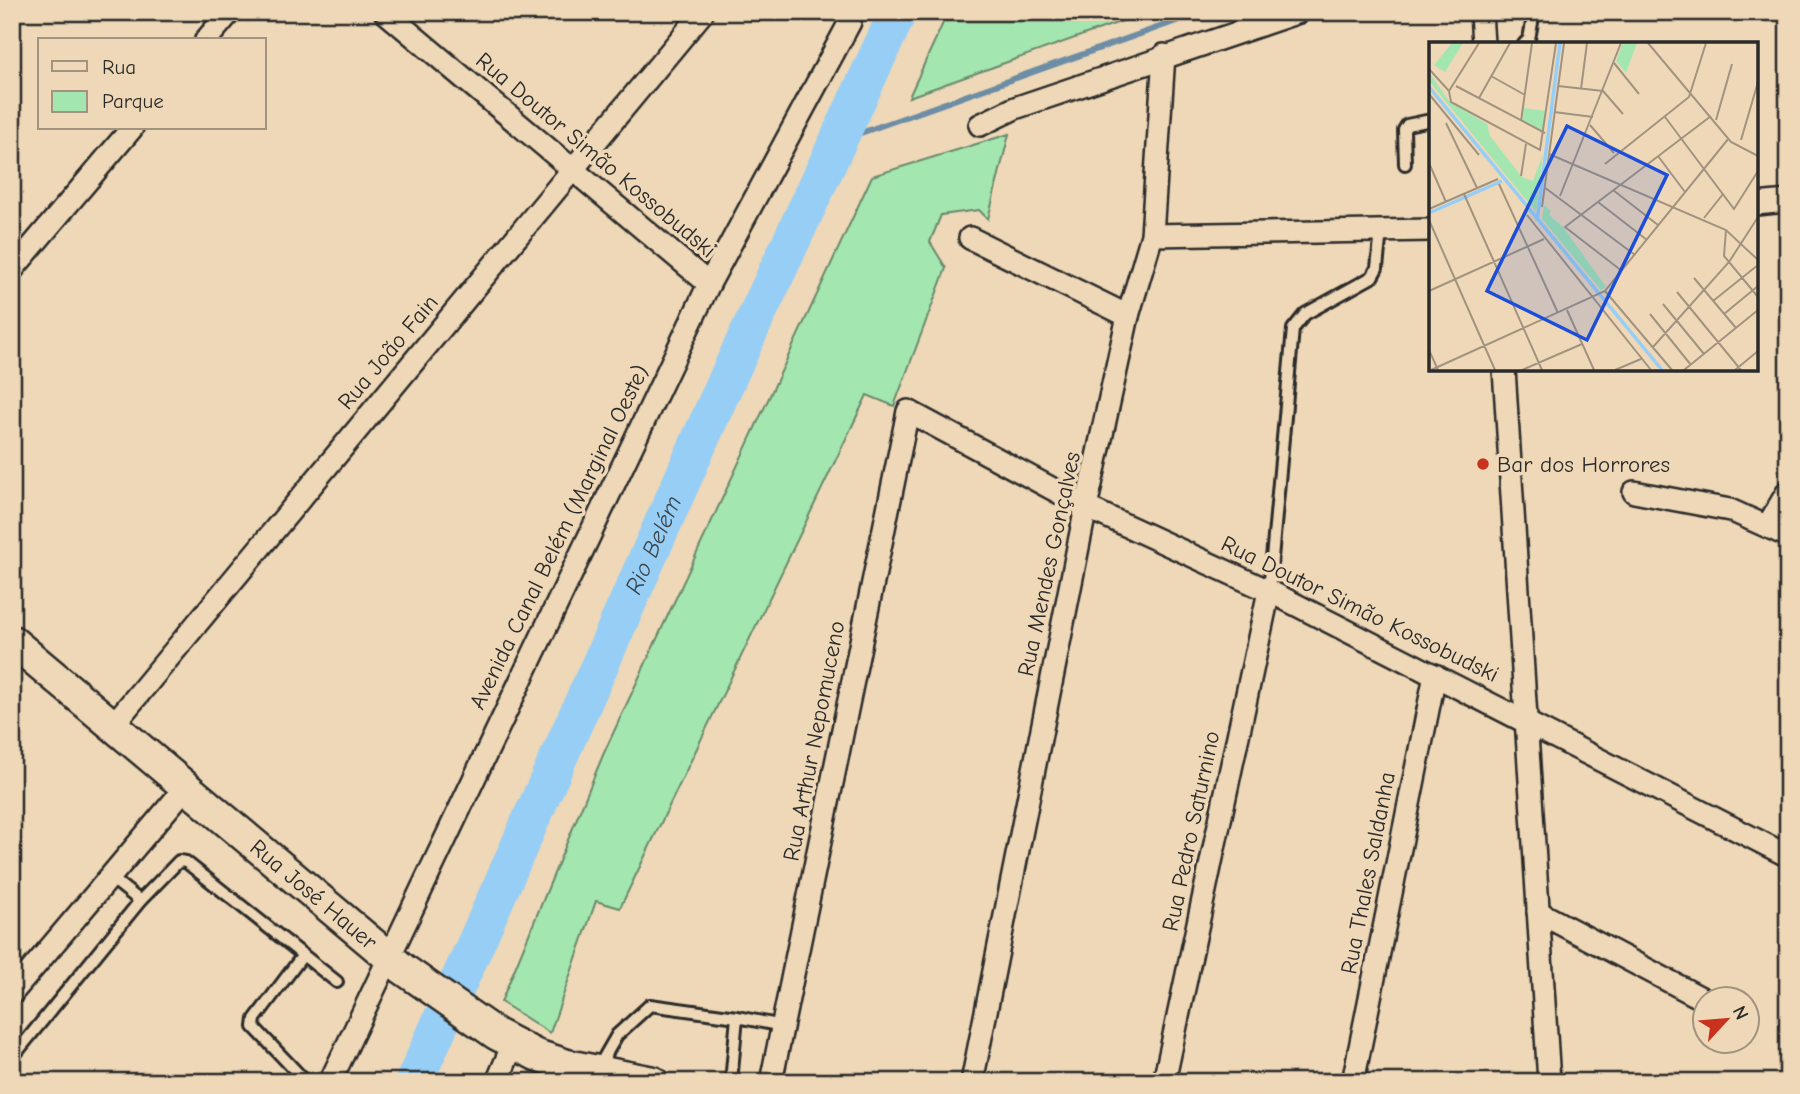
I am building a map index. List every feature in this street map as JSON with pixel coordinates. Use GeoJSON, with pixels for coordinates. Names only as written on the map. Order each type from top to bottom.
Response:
{"type":"FeatureCollection","features":[{"type":"Feature","properties":{"kind":"main road","name":"Rua José Hauer"},"geometry":{"type":"LineString","coordinates":[[12,641],[395,962],[505,1039],[567,1065],[653,1082]]}},
{"type":"Feature","properties":{"kind":"street"},"geometry":{"type":"LineString","coordinates":[[208,38],[230,12]]}},
{"type":"Feature","properties":{"kind":"street","name":"Rua Doutor Simão Kossobudski"},"geometry":{"type":"LineString","coordinates":[[384,12],[709,284]]}},
{"type":"Feature","properties":{"kind":"street","name":"Rua João Fain"},"geometry":{"type":"LineString","coordinates":[[113,725],[703,12]]}},
{"type":"Feature","properties":{"kind":"street"},"geometry":{"type":"LineString","coordinates":[[980,125],[1016,108],[1164,55],[1298,12]]}},
{"type":"Feature","properties":{"kind":"street"},"geometry":{"type":"LineString","coordinates":[[1481,12],[1483,42]]}},
{"type":"Feature","properties":{"kind":"street","name":"Avenida Canal Belém (Marginal Oeste)"},"geometry":{"type":"LineString","coordinates":[[330,1082],[395,962],[709,284],[849,22]]}},
{"type":"Feature","properties":{"kind":"street","name":"Rua Mendes Gonçalves"},"geometry":{"type":"LineString","coordinates":[[972,1082],[1086,507],[1128,316],[1152,235],[1164,55]]}},
{"type":"Feature","properties":{"kind":"street"},"geometry":{"type":"LineString","coordinates":[[12,270],[130,130]]}},
{"type":"Feature","properties":{"kind":"street"},"geometry":{"type":"LineString","coordinates":[[1758,204],[1788,201]]}},
{"type":"Feature","properties":{"kind":"street"},"geometry":{"type":"LineString","coordinates":[[1152,235],[1429,230]]}},
{"type":"Feature","properties":{"kind":"street"},"geometry":{"type":"LineString","coordinates":[[970,238],[1128,316]]}},
{"type":"Feature","properties":{"kind":"street"},"geometry":{"type":"LineString","coordinates":[[1504,371],[1549,1082]]}},
{"type":"Feature","properties":{"kind":"street","name":"Rua Doutor Simão Kossobudski"},"geometry":{"type":"LineString","coordinates":[[908,411],[1086,507],[1269,591],[1788,856]]}},
{"type":"Feature","properties":{"kind":"street","name":"Rua Arthur Nepomuceno"},"geometry":{"type":"LineString","coordinates":[[771,1082],[908,411]]}},
{"type":"Feature","properties":{"kind":"street"},"geometry":{"type":"LineString","coordinates":[[1768,525],[1788,491]]}},
{"type":"Feature","properties":{"kind":"street"},"geometry":{"type":"LineString","coordinates":[[1634,492],[1730,510],[1788,536]]}},
{"type":"Feature","properties":{"kind":"street","name":"Rua Pedro Saturnino"},"geometry":{"type":"LineString","coordinates":[[1164,1082],[1269,591]]}},
{"type":"Feature","properties":{"kind":"street","name":"Rua Thales Saldanha"},"geometry":{"type":"LineString","coordinates":[[1353,1082],[1435,675]]}},
{"type":"Feature","properties":{"kind":"street"},"geometry":{"type":"LineString","coordinates":[[12,993],[186,787]]}},
{"type":"Feature","properties":{"kind":"street"},"geometry":{"type":"LineString","coordinates":[[1538,912],[1692,993]]}},
{"type":"Feature","properties":{"kind":"street"},"geometry":{"type":"LineString","coordinates":[[497,1082],[505,1039]]}},
{"type":"Feature","properties":{"kind":"lane"},"geometry":{"type":"LineString","coordinates":[[1526,42],[1529,39],[1534,12]]}},
{"type":"Feature","properties":{"kind":"lane"},"geometry":{"type":"LineString","coordinates":[[1405,164],[1407,125],[1429,120]]}},
{"type":"Feature","properties":{"kind":"lane"},"geometry":{"type":"LineString","coordinates":[[1269,591],[1293,329],[1306,314],[1372,277],[1377,268],[1381,231]]}},
{"type":"Feature","properties":{"kind":"lane"},"geometry":{"type":"LineString","coordinates":[[12,1058],[140,901],[173,865],[186,862],[337,982]]}},
{"type":"Feature","properties":{"kind":"lane"},"geometry":{"type":"LineString","coordinates":[[110,877],[140,901]]}},
{"type":"Feature","properties":{"kind":"lane"},"geometry":{"type":"LineString","coordinates":[[303,955],[255,1019],[254,1027],[306,1082]]}},
{"type":"Feature","properties":{"kind":"lane"},"geometry":{"type":"LineString","coordinates":[[596,1070],[617,1035],[650,1005],[783,1026]]}},
{"type":"Feature","properties":{"kind":"lane"},"geometry":{"type":"LineString","coordinates":[[731,1082],[737,1017]]}},
{"type":"Feature","properties":{"kind":"green space"},"geometry":{"type":"Polygon","coordinates":[[[948,12],[1148,12],[909,97],[948,12]]]}},
{"type":"Feature","properties":{"kind":"green space"},"geometry":{"type":"Polygon","coordinates":[[[1009,134],[988,219],[979,210],[941,215],[930,242],[946,268],[894,406],[867,395],[620,908],[596,901],[550,1033],[501,1002],[603,755],[872,176],[1009,134]]]}},
{"type":"Feature","properties":{"kind":"waterway","name":"Rio Belém"},"geometry":{"type":"LineString","coordinates":[[414,1082],[729,375],[898,12]]}},
{"type":"Feature","properties":{"kind":"waterway"},"geometry":{"type":"LineString","coordinates":[[838,141],[1202,12]]}},
{"type":"Feature","properties":{"kind":"place","name":"Bar dos Horrores"},"geometry":{"type":"Point","coordinates":[1483,464]}}]}
